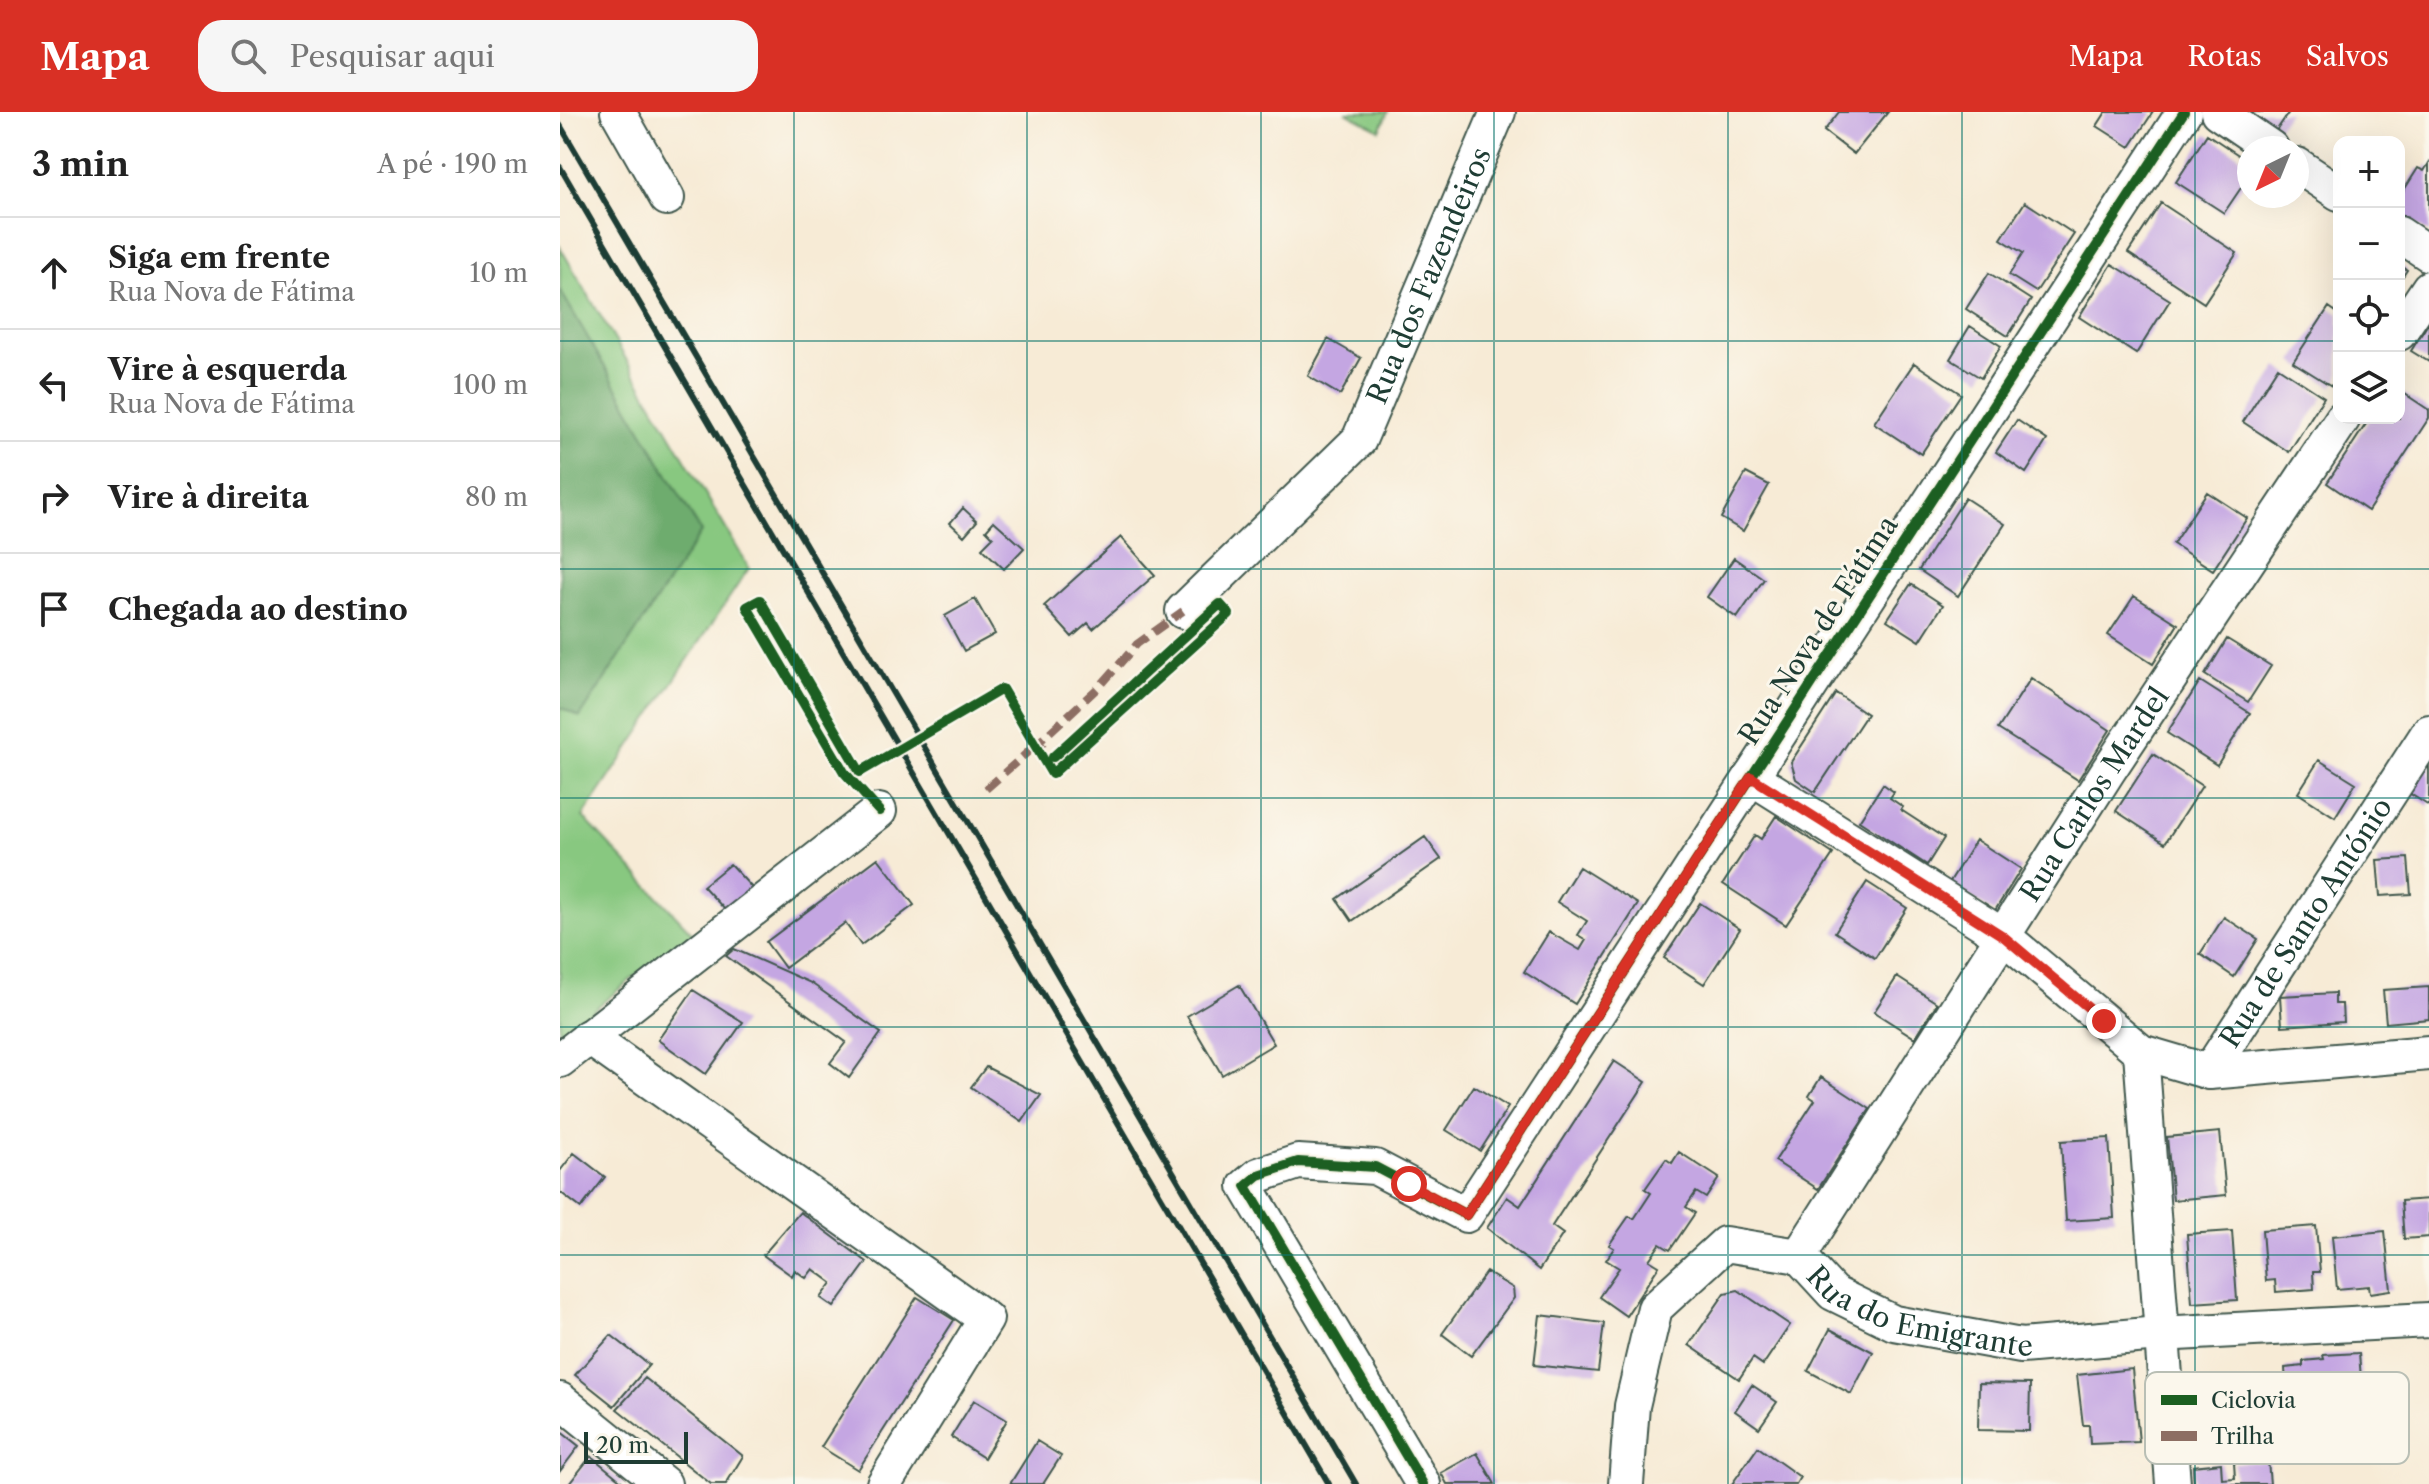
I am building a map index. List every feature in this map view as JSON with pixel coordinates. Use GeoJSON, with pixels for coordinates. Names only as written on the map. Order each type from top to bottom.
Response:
{"type":"FeatureCollection","features":[{"type":"Feature","properties":{"kind":"street"},"geometry":{"type":"LineString","coordinates":[[618,112],[667,198]]}},
{"type":"Feature","properties":{"kind":"street","name":"Rua dos Fazendeiros"},"geometry":{"type":"LineString","coordinates":[[1183,611],[1359,440],[1498,112]]}},
{"type":"Feature","properties":{"kind":"street","name":"Rua Nova de Fátima"},"geometry":{"type":"LineString","coordinates":[[1423,1484],[1246,1186],[1259,1175],[1298,1162],[1375,1167],[1466,1215],[2184,112]]}},
{"type":"Feature","properties":{"kind":"street"},"geometry":{"type":"LineString","coordinates":[[2218,112],[2253,136]]}},
{"type":"Feature","properties":{"kind":"street"},"geometry":{"type":"LineString","coordinates":[[2309,173],[2333,189]]}},
{"type":"Feature","properties":{"kind":"street"},"geometry":{"type":"LineString","coordinates":[[2405,238],[2429,254]]}},
{"type":"Feature","properties":{"kind":"street"},"geometry":{"type":"LineString","coordinates":[[2405,324],[2429,288]]}},
{"type":"Feature","properties":{"kind":"street","name":"Rua Carlos Mardel"},"geometry":{"type":"LineString","coordinates":[[1799,1256],[2003,936],[2339,424]]}},
{"type":"Feature","properties":{"kind":"street","name":"Rua de Santo António"},"geometry":{"type":"LineString","coordinates":[[2209,1072],[2429,732]]}},
{"type":"Feature","properties":{"kind":"street"},"geometry":{"type":"LineString","coordinates":[[1751,777],[2003,936],[2141,1052],[2209,1072],[2429,1053]]}},
{"type":"Feature","properties":{"kind":"street"},"geometry":{"type":"LineString","coordinates":[[560,1060],[879,811]]}},
{"type":"Feature","properties":{"kind":"street"},"geometry":{"type":"LineString","coordinates":[[588,1037],[986,1319],[884,1484]]}},
{"type":"Feature","properties":{"kind":"street"},"geometry":{"type":"LineString","coordinates":[[2141,1052],[2163,1372]]}},
{"type":"Feature","properties":{"kind":"street","name":"Rua do Emigrante"},"geometry":{"type":"LineString","coordinates":[[1632,1480],[1632,1406],[1655,1308],[1725,1244],[1799,1256],[1833,1293],[1894,1323],[2021,1346],[2159,1334],[2429,1320]]}},
{"type":"Feature","properties":{"kind":"street"},"geometry":{"type":"LineString","coordinates":[[560,1400],[664,1484]]}},
{"type":"Feature","properties":{"kind":"street"},"geometry":{"type":"LineString","coordinates":[[2171,1464],[2173,1484]]}},
{"type":"Feature","properties":{"kind":"green space"},"geometry":{"type":"Polygon","coordinates":[[[1346,112],[1388,112],[1380,130],[1346,112]]]}},
{"type":"Feature","properties":{"kind":"green space"},"geometry":{"type":"Polygon","coordinates":[[[560,247],[749,568],[583,817],[700,941],[674,945],[560,1037],[560,707],[580,717],[701,532],[560,290],[560,247]]]}},
{"type":"Feature","properties":{"kind":"green space"},"geometry":{"type":"Polygon","coordinates":[[[560,290],[701,532],[580,717],[560,707],[560,290]]]}},
{"type":"Feature","properties":{"kind":"building"},"geometry":{"type":"Polygon","coordinates":[[[1839,112],[1888,112],[1854,154],[1824,131],[1839,112]]]}},
{"type":"Feature","properties":{"kind":"building"},"geometry":{"type":"Polygon","coordinates":[[[2106,112],[2153,112],[2130,147],[2097,126],[2106,112]]]}},
{"type":"Feature","properties":{"kind":"building"},"geometry":{"type":"Polygon","coordinates":[[[2248,112],[2289,112],[2276,131],[2248,112]]]}},
{"type":"Feature","properties":{"kind":"building"},"geometry":{"type":"Polygon","coordinates":[[[2207,134],[2237,154],[2237,194],[2224,213],[2176,182],[2207,134]]]}},
{"type":"Feature","properties":{"kind":"building"},"geometry":{"type":"Polygon","coordinates":[[[2429,163],[2429,233],[2405,217],[2405,189],[2418,168],[2424,171],[2429,163]]]}},
{"type":"Feature","properties":{"kind":"building"},"geometry":{"type":"Polygon","coordinates":[[[2025,202],[2074,234],[2036,292],[2009,275],[2023,253],[2001,239],[2025,202]]]}},
{"type":"Feature","properties":{"kind":"building"},"geometry":{"type":"Polygon","coordinates":[[[2161,203],[2237,253],[2204,303],[2128,253],[2161,203]]]}},
{"type":"Feature","properties":{"kind":"building"},"geometry":{"type":"Polygon","coordinates":[[[2112,264],[2170,300],[2136,354],[2079,317],[2112,264]]]}},
{"type":"Feature","properties":{"kind":"building"},"geometry":{"type":"Polygon","coordinates":[[[1989,273],[2031,300],[2008,336],[1966,309],[1989,273]]]}},
{"type":"Feature","properties":{"kind":"building"},"geometry":{"type":"Polygon","coordinates":[[[2329,307],[2333,310],[2333,387],[2293,362],[2329,307]]]}},
{"type":"Feature","properties":{"kind":"building"},"geometry":{"type":"Polygon","coordinates":[[[2429,322],[2429,362],[2411,351],[2429,322]]]}},
{"type":"Feature","properties":{"kind":"building"},"geometry":{"type":"Polygon","coordinates":[[[1970,326],[2001,346],[1981,378],[1950,359],[1970,326]]]}},
{"type":"Feature","properties":{"kind":"building"},"geometry":{"type":"Polygon","coordinates":[[[1328,339],[1361,358],[1340,395],[1308,376],[1328,339]]]}},
{"type":"Feature","properties":{"kind":"building"},"geometry":{"type":"Polygon","coordinates":[[[1914,363],[1961,394],[1921,454],[1874,423],[1914,363]]]}},
{"type":"Feature","properties":{"kind":"building"},"geometry":{"type":"Polygon","coordinates":[[[2278,367],[2324,397],[2289,452],[2243,422],[2278,367]]]}},
{"type":"Feature","properties":{"kind":"building"},"geometry":{"type":"Polygon","coordinates":[[[2405,394],[2429,410],[2429,418],[2368,511],[2327,483],[2366,424],[2405,424],[2405,394]]]}},
{"type":"Feature","properties":{"kind":"building"},"geometry":{"type":"Polygon","coordinates":[[[2017,420],[2047,440],[2026,473],[1996,452],[2017,420]]]}},
{"type":"Feature","properties":{"kind":"building"},"geometry":{"type":"Polygon","coordinates":[[[1746,473],[1769,485],[1743,531],[1721,518],[1746,473]]]}},
{"type":"Feature","properties":{"kind":"building"},"geometry":{"type":"Polygon","coordinates":[[[2207,492],[2247,518],[2213,570],[2173,544],[2207,492]]]}},
{"type":"Feature","properties":{"kind":"building"},"geometry":{"type":"Polygon","coordinates":[[[1965,498],[2005,524],[1958,596],[1919,570],[1965,498]]]}},
{"type":"Feature","properties":{"kind":"building"},"geometry":{"type":"Polygon","coordinates":[[[963,508],[977,521],[964,536],[950,523],[963,508]]]}},
{"type":"Feature","properties":{"kind":"building"},"geometry":{"type":"Polygon","coordinates":[[[994,521],[1024,548],[1004,569],[982,548],[993,537],[986,530],[994,521]]]}},
{"type":"Feature","properties":{"kind":"building"},"geometry":{"type":"Polygon","coordinates":[[[1121,537],[1155,575],[1093,629],[1088,623],[1072,637],[1044,606],[1121,537]]]}},
{"type":"Feature","properties":{"kind":"building"},"geometry":{"type":"Polygon","coordinates":[[[1734,558],[1764,579],[1737,618],[1707,597],[1734,558]]]}},
{"type":"Feature","properties":{"kind":"building"},"geometry":{"type":"Polygon","coordinates":[[[1911,584],[1943,605],[1920,641],[1887,620],[1911,584]]]}},
{"type":"Feature","properties":{"kind":"building"},"geometry":{"type":"Polygon","coordinates":[[[2134,596],[2178,624],[2153,664],[2108,635],[2134,596]]]}},
{"type":"Feature","properties":{"kind":"building"},"geometry":{"type":"Polygon","coordinates":[[[975,599],[995,634],[964,651],[945,616],[975,599]]]}},
{"type":"Feature","properties":{"kind":"building"},"geometry":{"type":"Polygon","coordinates":[[[2227,639],[2271,666],[2248,702],[2205,675],[2227,639]]]}},
{"type":"Feature","properties":{"kind":"building"},"geometry":{"type":"Polygon","coordinates":[[[2031,678],[2110,730],[2078,780],[1998,729],[2031,678]]]}},
{"type":"Feature","properties":{"kind":"building"},"geometry":{"type":"Polygon","coordinates":[[[2200,681],[2250,713],[2217,765],[2167,733],[2200,681]]]}},
{"type":"Feature","properties":{"kind":"building"},"geometry":{"type":"Polygon","coordinates":[[[1836,693],[1867,714],[1815,792],[1796,779],[1791,762],[1836,693]]]}},
{"type":"Feature","properties":{"kind":"building"},"geometry":{"type":"Polygon","coordinates":[[[2153,754],[2202,786],[2165,843],[2116,811],[2153,754]]]}},
{"type":"Feature","properties":{"kind":"building"},"geometry":{"type":"Polygon","coordinates":[[[2319,760],[2356,783],[2335,817],[2298,793],[2319,760]]]}},
{"type":"Feature","properties":{"kind":"building"},"geometry":{"type":"Polygon","coordinates":[[[2429,762],[2429,806],[2409,793],[2429,762]]]}},
{"type":"Feature","properties":{"kind":"building"},"geometry":{"type":"Polygon","coordinates":[[[1883,784],[1894,792],[1890,798],[1903,807],[1901,810],[1944,838],[1927,865],[1859,821],[1883,784]]]}},
{"type":"Feature","properties":{"kind":"building"},"geometry":{"type":"Polygon","coordinates":[[[1776,816],[1833,854],[1786,925],[1723,884],[1755,835],[1761,839],[1776,816]]]}},
{"type":"Feature","properties":{"kind":"building"},"geometry":{"type":"Polygon","coordinates":[[[1425,837],[1441,859],[1352,921],[1337,899],[1425,837]]]}},
{"type":"Feature","properties":{"kind":"building"},"geometry":{"type":"Polygon","coordinates":[[[1976,840],[2021,869],[1994,912],[1949,883],[1976,840]]]}},
{"type":"Feature","properties":{"kind":"building"},"geometry":{"type":"Polygon","coordinates":[[[878,858],[914,905],[861,945],[845,923],[785,968],[766,942],[878,858]]]}},
{"type":"Feature","properties":{"kind":"building"},"geometry":{"type":"Polygon","coordinates":[[[2408,858],[2411,894],[2380,896],[2377,860],[2408,858]]]}},
{"type":"Feature","properties":{"kind":"building"},"geometry":{"type":"Polygon","coordinates":[[[730,864],[753,889],[726,911],[703,886],[730,864]]]}},
{"type":"Feature","properties":{"kind":"building"},"geometry":{"type":"Polygon","coordinates":[[[1579,867],[1638,904],[1575,1004],[1524,972],[1549,932],[1580,950],[1586,940],[1578,935],[1587,921],[1557,902],[1579,867]]]}},
{"type":"Feature","properties":{"kind":"building"},"geometry":{"type":"Polygon","coordinates":[[[1867,882],[1907,908],[1875,958],[1835,932],[1867,882]]]}},
{"type":"Feature","properties":{"kind":"building"},"geometry":{"type":"Polygon","coordinates":[[[1700,903],[1740,929],[1704,984],[1664,958],[1700,903]]]}},
{"type":"Feature","properties":{"kind":"building"},"geometry":{"type":"Polygon","coordinates":[[[2224,917],[2258,939],[2234,977],[2200,954],[2224,917]]]}},
{"type":"Feature","properties":{"kind":"building"},"geometry":{"type":"Polygon","coordinates":[[[734,949],[811,983],[881,1033],[849,1078],[830,1063],[846,1042],[726,956],[734,949]]]}},
{"type":"Feature","properties":{"kind":"building"},"geometry":{"type":"Polygon","coordinates":[[[1897,977],[1937,1003],[1915,1038],[1874,1012],[1897,977]]]}},
{"type":"Feature","properties":{"kind":"building"},"geometry":{"type":"Polygon","coordinates":[[[1239,985],[1274,1044],[1222,1075],[1187,1016],[1239,985]]]}},
{"type":"Feature","properties":{"kind":"building"},"geometry":{"type":"Polygon","coordinates":[[[2429,987],[2429,1019],[2386,1023],[2383,990],[2429,987]]]}},
{"type":"Feature","properties":{"kind":"building"},"geometry":{"type":"Polygon","coordinates":[[[693,990],[743,1022],[706,1074],[658,1040],[693,990]]]}},
{"type":"Feature","properties":{"kind":"building"},"geometry":{"type":"Polygon","coordinates":[[[2335,993],[2335,1004],[2342,1004],[2343,1022],[2282,1026],[2280,996],[2335,993]]]}},
{"type":"Feature","properties":{"kind":"building"},"geometry":{"type":"Polygon","coordinates":[[[1614,1061],[1646,1082],[1552,1226],[1563,1234],[1539,1270],[1487,1228],[1507,1197],[1520,1206],[1614,1061]]]}},
{"type":"Feature","properties":{"kind":"building"},"geometry":{"type":"Polygon","coordinates":[[[986,1067],[1041,1095],[1022,1122],[971,1087],[986,1067]]]}},
{"type":"Feature","properties":{"kind":"building"},"geometry":{"type":"Polygon","coordinates":[[[1821,1077],[1870,1109],[1818,1189],[1775,1161],[1815,1100],[1809,1096],[1821,1077]]]}},
{"type":"Feature","properties":{"kind":"building"},"geometry":{"type":"Polygon","coordinates":[[[1474,1086],[1508,1107],[1480,1151],[1446,1130],[1474,1086]]]}},
{"type":"Feature","properties":{"kind":"building"},"geometry":{"type":"Polygon","coordinates":[[[2220,1132],[2226,1195],[2173,1200],[2167,1137],[2220,1132]]]}},
{"type":"Feature","properties":{"kind":"building"},"geometry":{"type":"Polygon","coordinates":[[[2109,1138],[2114,1218],[2066,1221],[2061,1141],[2109,1138]]]}},
{"type":"Feature","properties":{"kind":"building"},"geometry":{"type":"Polygon","coordinates":[[[1679,1152],[1719,1178],[1706,1198],[1696,1192],[1686,1207],[1695,1213],[1670,1250],[1660,1244],[1649,1260],[1659,1266],[1626,1316],[1599,1297],[1619,1268],[1606,1260],[1614,1248],[1609,1245],[1629,1216],[1634,1219],[1651,1193],[1645,1189],[1666,1159],[1672,1163],[1679,1152]]]}},
{"type":"Feature","properties":{"kind":"building"},"geometry":{"type":"Polygon","coordinates":[[[574,1153],[605,1177],[581,1208],[560,1192],[560,1171],[574,1153]]]}},
{"type":"Feature","properties":{"kind":"building"},"geometry":{"type":"Polygon","coordinates":[[[2429,1199],[2429,1237],[2404,1239],[2401,1201],[2429,1199]]]}},
{"type":"Feature","properties":{"kind":"building"},"geometry":{"type":"Polygon","coordinates":[[[800,1212],[867,1262],[834,1307],[821,1298],[832,1283],[813,1269],[806,1278],[795,1270],[792,1276],[763,1255],[800,1212]]]}},
{"type":"Feature","properties":{"kind":"building"},"geometry":{"type":"Polygon","coordinates":[[[2316,1226],[2320,1272],[2313,1272],[2314,1289],[2276,1292],[2275,1280],[2266,1281],[2262,1230],[2316,1226]]]}},
{"type":"Feature","properties":{"kind":"building"},"geometry":{"type":"Polygon","coordinates":[[[2232,1231],[2237,1300],[2192,1303],[2187,1234],[2232,1231]]]}},
{"type":"Feature","properties":{"kind":"building"},"geometry":{"type":"Polygon","coordinates":[[[2385,1231],[2391,1290],[2370,1293],[2369,1286],[2337,1289],[2332,1236],[2385,1231]]]}},
{"type":"Feature","properties":{"kind":"building"},"geometry":{"type":"Polygon","coordinates":[[[1486,1272],[1513,1288],[1514,1298],[1471,1356],[1442,1334],[1486,1272]]]}},
{"type":"Feature","properties":{"kind":"building"},"geometry":{"type":"Polygon","coordinates":[[[1738,1290],[1790,1325],[1763,1365],[1753,1358],[1739,1379],[1689,1345],[1725,1293],[1738,1290]]]}},
{"type":"Feature","properties":{"kind":"building"},"geometry":{"type":"Polygon","coordinates":[[[917,1297],[954,1320],[858,1470],[821,1447],[917,1297]]]}},
{"type":"Feature","properties":{"kind":"building"},"geometry":{"type":"Polygon","coordinates":[[[1540,1315],[1604,1323],[1598,1372],[1534,1365],[1540,1315]]]}},
{"type":"Feature","properties":{"kind":"building"},"geometry":{"type":"Polygon","coordinates":[[[1830,1329],[1873,1352],[1851,1394],[1808,1371],[1830,1329]]]}},
{"type":"Feature","properties":{"kind":"building"},"geometry":{"type":"Polygon","coordinates":[[[611,1335],[649,1365],[614,1406],[575,1375],[611,1335]]]}},
{"type":"Feature","properties":{"kind":"building"},"geometry":{"type":"Polygon","coordinates":[[[2359,1353],[2360,1372],[2285,1372],[2285,1368],[2303,1366],[2303,1361],[2324,1359],[2323,1355],[2359,1353]]]}},
{"type":"Feature","properties":{"kind":"building"},"geometry":{"type":"Polygon","coordinates":[[[2132,1369],[2139,1442],[2090,1444],[2089,1425],[2083,1425],[2077,1375],[2132,1369]]]}},
{"type":"Feature","properties":{"kind":"building"},"geometry":{"type":"Polygon","coordinates":[[[645,1378],[743,1456],[726,1484],[711,1484],[617,1409],[645,1378]]]}},
{"type":"Feature","properties":{"kind":"building"},"geometry":{"type":"Polygon","coordinates":[[[1979,1383],[2030,1384],[2029,1431],[1978,1430],[1979,1383]]]}},
{"type":"Feature","properties":{"kind":"building"},"geometry":{"type":"Polygon","coordinates":[[[1752,1385],[1777,1402],[1759,1428],[1735,1411],[1752,1385]]]}},
{"type":"Feature","properties":{"kind":"building"},"geometry":{"type":"Polygon","coordinates":[[[974,1400],[1007,1420],[984,1458],[951,1437],[974,1400]]]}},
{"type":"Feature","properties":{"kind":"building"},"geometry":{"type":"Polygon","coordinates":[[[560,1431],[579,1446],[560,1471],[560,1431]]]}},
{"type":"Feature","properties":{"kind":"building"},"geometry":{"type":"Polygon","coordinates":[[[1037,1441],[1061,1456],[1043,1484],[1010,1484],[1037,1441]]]}},
{"type":"Feature","properties":{"kind":"building"},"geometry":{"type":"Polygon","coordinates":[[[1758,1447],[1800,1477],[1796,1484],[1732,1484],[1758,1447]]]}},
{"type":"Feature","properties":{"kind":"building"},"geometry":{"type":"Polygon","coordinates":[[[1477,1453],[1495,1484],[1447,1484],[1441,1473],[1477,1453]]]}},
{"type":"Feature","properties":{"kind":"building"},"geometry":{"type":"Polygon","coordinates":[[[591,1456],[625,1484],[569,1484],[591,1456]]]}},
{"type":"Feature","properties":{"kind":"building"},"geometry":{"type":"Polygon","coordinates":[[[2221,1464],[2222,1479],[2235,1478],[2234,1464],[2268,1464],[2270,1484],[2194,1484],[2193,1466],[2221,1464]]]}},
{"type":"Feature","properties":{"kind":"railway"},"geometry":{"type":"LineString","coordinates":[[560,125],[1356,1484]]}},
{"type":"Feature","properties":{"kind":"railway"},"geometry":{"type":"LineString","coordinates":[[560,167],[1329,1484]]}},
{"type":"Feature","properties":{"kind":"marked path"},"geometry":{"type":"LineString","coordinates":[[1044,748],[1038,743],[1102,684],[1137,644],[1183,611]]}},
{"type":"Feature","properties":{"kind":"marked path"},"geometry":{"type":"LineString","coordinates":[[986,789],[1038,743]]}},
{"type":"Feature","properties":{"kind":"cycle path"},"geometry":{"type":"LineString","coordinates":[[1423,1484],[1246,1186],[1259,1175],[1298,1162],[1375,1167],[1466,1215],[2184,112]]}},
{"type":"Feature","properties":{"kind":"cycle path"},"geometry":{"type":"LineString","coordinates":[[879,811],[844,772],[747,607],[760,600],[860,772],[1002,689],[1052,774],[1229,614],[1220,604],[1053,757]]}},
{"type":"Feature","properties":{"kind":"route"},"geometry":{"type":"LineString","coordinates":[[1409,1184],[1466,1215],[1751,777],[2003,936],[2104,1021]]}}]}
